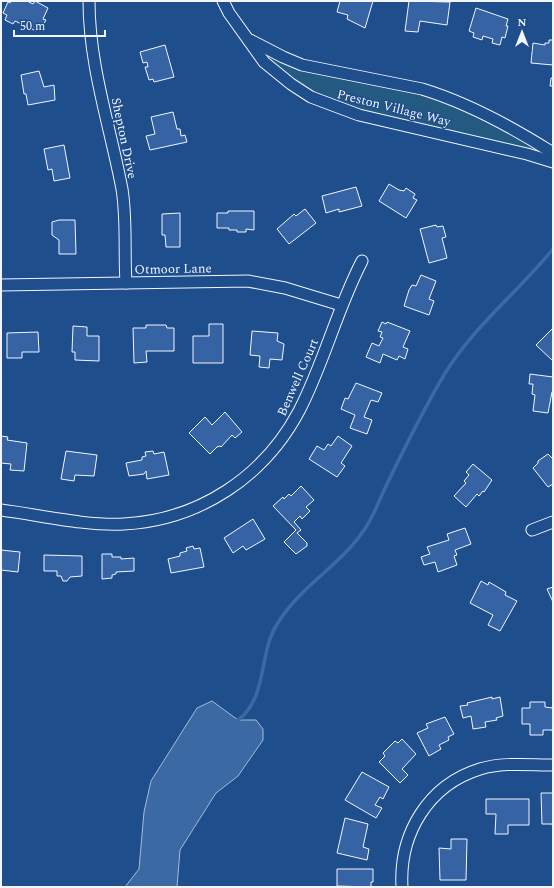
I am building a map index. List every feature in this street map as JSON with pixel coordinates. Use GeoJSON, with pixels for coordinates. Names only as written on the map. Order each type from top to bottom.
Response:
{"type":"FeatureCollection","features":[{"type":"Feature","properties":{"kind":"street","name":"Shepton Drive"},"geometry":{"type":"LineString","coordinates":[[89,1],[92,51],[122,189],[125,213],[126,283]]}},
{"type":"Feature","properties":{"kind":"street","name":"Preston Village Way"},"geometry":{"type":"LineString","coordinates":[[223,1],[232,18],[257,53],[274,71],[296,87],[326,104],[359,115],[528,154],[553,162]]}},
{"type":"Feature","properties":{"kind":"street","name":"Preston Village Way"},"geometry":{"type":"LineString","coordinates":[[249,40],[302,65],[422,89],[440,95],[481,113],[553,153]]}},
{"type":"Feature","properties":{"kind":"street","name":"Benwell Court"},"geometry":{"type":"LineString","coordinates":[[1,510],[83,521],[123,524],[149,521],[177,514],[202,505],[226,493],[250,475],[270,455],[287,432],[299,410],[327,346],[341,305],[362,261]]}},
{"type":"Feature","properties":{"kind":"street","name":"Otmoor Lane"},"geometry":{"type":"LineString","coordinates":[[1,285],[248,281],[285,288],[341,305]]}},
{"type":"Feature","properties":{"kind":"street"},"geometry":{"type":"LineString","coordinates":[[532,530],[553,522]]}},
{"type":"Feature","properties":{"kind":"street"},"geometry":{"type":"LineString","coordinates":[[402,887],[403,854],[410,832],[422,810],[452,781],[480,769],[514,764],[553,765]]}},
{"type":"Feature","properties":{"kind":"shaded area"},"geometry":{"type":"Polygon","coordinates":[[[256,47],[411,90],[473,113],[553,157],[351,109],[318,96],[287,78],[256,47]]]}},
{"type":"Feature","properties":{"kind":"shaded area"},"geometry":{"type":"Polygon","coordinates":[[[212,701],[238,720],[256,720],[263,729],[263,740],[238,776],[216,793],[180,850],[177,887],[125,887],[139,869],[144,812],[151,781],[197,708],[212,701]]]}},
{"type":"Feature","properties":{"kind":"building"},"geometry":{"type":"Polygon","coordinates":[[[11,1],[27,1],[33,4],[35,1],[48,8],[43,19],[46,20],[42,27],[39,26],[36,31],[15,21],[13,24],[5,20],[7,15],[3,13],[8,2],[10,3],[11,1]]]}},
{"type":"Feature","properties":{"kind":"building"},"geometry":{"type":"Polygon","coordinates":[[[340,1],[373,1],[365,28],[347,19],[348,15],[337,12],[340,1]]]}},
{"type":"Feature","properties":{"kind":"building"},"geometry":{"type":"Polygon","coordinates":[[[409,1],[450,2],[447,25],[420,21],[418,32],[405,31],[409,1]]]}},
{"type":"Feature","properties":{"kind":"building"},"geometry":{"type":"Polygon","coordinates":[[[476,8],[508,19],[505,38],[502,37],[500,45],[492,43],[493,39],[483,36],[482,40],[473,37],[474,33],[469,31],[476,8]]]}},
{"type":"Feature","properties":{"kind":"building"},"geometry":{"type":"Polygon","coordinates":[[[549,40],[553,40],[553,65],[531,63],[533,43],[545,45],[545,43],[549,43],[549,40]]]}},
{"type":"Feature","properties":{"kind":"building"},"geometry":{"type":"Polygon","coordinates":[[[165,45],[174,77],[154,82],[153,79],[149,80],[145,67],[148,67],[147,62],[143,63],[140,52],[165,45]]]}},
{"type":"Feature","properties":{"kind":"building"},"geometry":{"type":"Polygon","coordinates":[[[39,71],[44,87],[54,85],[55,100],[28,105],[26,94],[24,94],[21,75],[39,71]]]}},
{"type":"Feature","properties":{"kind":"building"},"geometry":{"type":"Polygon","coordinates":[[[551,78],[553,78],[553,86],[550,86],[551,78]]]}},
{"type":"Feature","properties":{"kind":"building"},"geometry":{"type":"Polygon","coordinates":[[[173,112],[177,129],[180,129],[181,136],[185,135],[187,142],[150,150],[146,136],[155,134],[151,117],[173,112]]]}},
{"type":"Feature","properties":{"kind":"building"},"geometry":{"type":"Polygon","coordinates":[[[64,145],[70,178],[54,181],[52,169],[48,170],[44,149],[64,145]]]}},
{"type":"Feature","properties":{"kind":"building"},"geometry":{"type":"Polygon","coordinates":[[[389,184],[399,190],[404,191],[406,188],[415,194],[413,198],[417,200],[406,218],[379,201],[389,184]]]}},
{"type":"Feature","properties":{"kind":"building"},"geometry":{"type":"Polygon","coordinates":[[[356,187],[362,206],[339,212],[339,209],[326,213],[322,196],[356,187]]]}},
{"type":"Feature","properties":{"kind":"building"},"geometry":{"type":"Polygon","coordinates":[[[305,209],[316,223],[289,244],[277,229],[294,214],[296,216],[305,209]]]}},
{"type":"Feature","properties":{"kind":"building"},"geometry":{"type":"Polygon","coordinates":[[[228,211],[254,211],[254,230],[246,229],[246,232],[237,232],[237,230],[229,230],[229,228],[217,228],[217,213],[228,213],[228,211]]]}},
{"type":"Feature","properties":{"kind":"building"},"geometry":{"type":"Polygon","coordinates":[[[180,213],[180,247],[166,247],[165,235],[162,235],[162,214],[180,213]]]}},
{"type":"Feature","properties":{"kind":"building"},"geometry":{"type":"Polygon","coordinates":[[[59,220],[75,220],[76,254],[59,254],[59,240],[52,235],[52,222],[59,220]]]}},
{"type":"Feature","properties":{"kind":"building"},"geometry":{"type":"Polygon","coordinates":[[[436,225],[437,227],[443,226],[446,237],[442,238],[447,258],[429,263],[420,229],[436,225]]]}},
{"type":"Feature","properties":{"kind":"building"},"geometry":{"type":"Polygon","coordinates":[[[421,275],[436,281],[429,299],[434,301],[429,315],[404,306],[409,290],[412,285],[416,286],[421,275]]]}},
{"type":"Feature","properties":{"kind":"building"},"geometry":{"type":"Polygon","coordinates":[[[382,322],[386,324],[387,322],[410,331],[403,347],[408,349],[405,359],[399,356],[397,360],[383,354],[380,363],[366,357],[372,343],[379,346],[383,338],[380,337],[382,332],[378,331],[382,322]]]}},
{"type":"Feature","properties":{"kind":"building"},"geometry":{"type":"Polygon","coordinates":[[[209,324],[223,324],[223,363],[193,363],[193,336],[209,336],[209,324]]]}},
{"type":"Feature","properties":{"kind":"building"},"geometry":{"type":"Polygon","coordinates":[[[146,325],[166,325],[167,328],[174,328],[174,351],[146,351],[147,362],[134,363],[133,328],[146,328],[146,325]]]}},
{"type":"Feature","properties":{"kind":"building"},"geometry":{"type":"Polygon","coordinates":[[[73,326],[87,327],[87,336],[99,336],[99,361],[75,360],[75,352],[72,352],[73,326]]]}},
{"type":"Feature","properties":{"kind":"building"},"geometry":{"type":"Polygon","coordinates":[[[553,328],[553,361],[536,345],[553,328]]]}},
{"type":"Feature","properties":{"kind":"building"},"geometry":{"type":"Polygon","coordinates":[[[252,331],[278,333],[277,341],[284,344],[282,360],[270,359],[269,368],[259,367],[260,356],[250,355],[252,331]]]}},
{"type":"Feature","properties":{"kind":"building"},"geometry":{"type":"Polygon","coordinates":[[[38,332],[39,352],[22,352],[22,358],[7,358],[7,333],[38,332]]]}},
{"type":"Feature","properties":{"kind":"building"},"geometry":{"type":"Polygon","coordinates":[[[530,374],[553,377],[553,392],[548,413],[533,411],[535,395],[532,394],[533,384],[529,384],[530,374]]]}},
{"type":"Feature","properties":{"kind":"building"},"geometry":{"type":"Polygon","coordinates":[[[356,383],[382,393],[378,402],[371,400],[364,417],[372,420],[367,434],[350,428],[355,415],[341,409],[345,398],[348,399],[356,383]]]}},
{"type":"Feature","properties":{"kind":"building"},"geometry":{"type":"Polygon","coordinates":[[[225,412],[242,432],[235,438],[232,435],[221,447],[217,447],[210,454],[189,433],[205,417],[212,425],[225,412]]]}},
{"type":"Feature","properties":{"kind":"building"},"geometry":{"type":"Polygon","coordinates":[[[1,436],[8,437],[7,440],[27,443],[24,471],[10,470],[11,464],[1,463],[1,436]]]}},
{"type":"Feature","properties":{"kind":"building"},"geometry":{"type":"Polygon","coordinates":[[[338,436],[352,446],[341,463],[345,466],[337,477],[309,459],[317,446],[324,450],[328,444],[331,446],[338,436]]]}},
{"type":"Feature","properties":{"kind":"building"},"geometry":{"type":"Polygon","coordinates":[[[66,451],[97,455],[94,476],[75,475],[74,481],[61,479],[66,451]]]}},
{"type":"Feature","properties":{"kind":"building"},"geometry":{"type":"Polygon","coordinates":[[[153,451],[154,454],[164,452],[169,475],[147,479],[146,471],[144,474],[129,476],[126,463],[142,460],[142,457],[146,456],[145,452],[153,451]]]}},
{"type":"Feature","properties":{"kind":"building"},"geometry":{"type":"Polygon","coordinates":[[[548,454],[553,459],[553,484],[548,487],[533,468],[538,461],[548,454]]]}},
{"type":"Feature","properties":{"kind":"building"},"geometry":{"type":"Polygon","coordinates":[[[473,464],[492,480],[484,492],[483,491],[479,496],[477,494],[466,507],[454,496],[466,483],[464,481],[469,475],[466,472],[473,464]]]}},
{"type":"Feature","properties":{"kind":"building"},"geometry":{"type":"Polygon","coordinates":[[[301,486],[314,500],[306,507],[310,511],[302,519],[300,516],[294,522],[301,530],[297,533],[307,543],[307,546],[296,554],[284,542],[296,530],[273,506],[283,497],[284,499],[289,494],[291,496],[301,486]]]}},
{"type":"Feature","properties":{"kind":"building"},"geometry":{"type":"Polygon","coordinates":[[[253,519],[265,539],[246,550],[243,546],[233,553],[224,538],[253,519]]]}},
{"type":"Feature","properties":{"kind":"building"},"geometry":{"type":"Polygon","coordinates":[[[465,528],[471,544],[455,550],[457,555],[454,556],[457,565],[438,572],[435,562],[424,565],[421,557],[430,554],[427,547],[449,540],[447,534],[465,528]]]}},
{"type":"Feature","properties":{"kind":"building"},"geometry":{"type":"Polygon","coordinates":[[[193,546],[194,549],[200,548],[204,567],[171,573],[168,559],[180,556],[180,553],[187,551],[186,548],[193,546]]]}},
{"type":"Feature","properties":{"kind":"building"},"geometry":{"type":"Polygon","coordinates":[[[1,550],[20,552],[18,572],[1,570],[1,550]]]}},
{"type":"Feature","properties":{"kind":"building"},"geometry":{"type":"Polygon","coordinates":[[[102,554],[112,554],[112,557],[121,557],[121,559],[134,558],[134,571],[116,572],[116,574],[112,575],[112,578],[102,579],[102,554]]]}},
{"type":"Feature","properties":{"kind":"building"},"geometry":{"type":"Polygon","coordinates":[[[44,555],[82,556],[82,576],[70,577],[67,581],[63,581],[61,576],[57,576],[57,571],[44,571],[44,555]]]}},
{"type":"Feature","properties":{"kind":"building"},"geometry":{"type":"Polygon","coordinates":[[[481,581],[488,585],[489,582],[506,592],[505,595],[517,601],[500,631],[488,625],[493,615],[470,603],[481,581]]]}},
{"type":"Feature","properties":{"kind":"building"},"geometry":{"type":"Polygon","coordinates":[[[553,587],[553,602],[547,589],[553,587]]]}},
{"type":"Feature","properties":{"kind":"building"},"geometry":{"type":"Polygon","coordinates":[[[492,697],[492,699],[500,697],[503,716],[496,718],[497,720],[485,722],[486,727],[473,729],[471,716],[463,718],[460,706],[468,705],[467,703],[492,697]]]}},
{"type":"Feature","properties":{"kind":"building"},"geometry":{"type":"Polygon","coordinates":[[[530,702],[545,702],[545,707],[552,708],[553,704],[553,734],[552,730],[543,730],[543,735],[530,735],[530,724],[522,724],[522,708],[530,708],[530,702]]]}},
{"type":"Feature","properties":{"kind":"building"},"geometry":{"type":"Polygon","coordinates":[[[445,717],[454,734],[448,737],[449,740],[439,745],[441,749],[429,756],[417,733],[428,728],[426,724],[445,717]]]}},
{"type":"Feature","properties":{"kind":"building"},"geometry":{"type":"Polygon","coordinates":[[[402,739],[416,754],[402,769],[408,775],[400,783],[379,762],[385,756],[383,753],[395,741],[398,743],[402,739]]]}},
{"type":"Feature","properties":{"kind":"building"},"geometry":{"type":"Polygon","coordinates":[[[362,772],[389,787],[383,799],[380,797],[375,805],[382,808],[376,818],[345,800],[362,772]]]}},
{"type":"Feature","properties":{"kind":"building"},"geometry":{"type":"Polygon","coordinates":[[[541,793],[553,793],[553,827],[552,824],[542,824],[541,793]]]}},
{"type":"Feature","properties":{"kind":"building"},"geometry":{"type":"Polygon","coordinates":[[[486,799],[529,799],[529,825],[508,825],[508,834],[495,834],[496,814],[486,814],[486,799]]]}},
{"type":"Feature","properties":{"kind":"building"},"geometry":{"type":"Polygon","coordinates":[[[345,818],[368,824],[363,847],[369,849],[367,860],[337,853],[345,818]]]}},
{"type":"Feature","properties":{"kind":"building"},"geometry":{"type":"Polygon","coordinates":[[[451,839],[467,839],[466,880],[440,880],[439,848],[451,849],[451,839]]]}},
{"type":"Feature","properties":{"kind":"building"},"geometry":{"type":"Polygon","coordinates":[[[337,869],[373,869],[373,882],[371,882],[371,887],[337,886],[337,869]]]}},
{"type":"Feature","properties":{"kind":"waterway"},"geometry":{"type":"LineString","coordinates":[[238,720],[247,711],[254,700],[262,676],[267,650],[276,626],[306,589],[341,557],[366,528],[407,442],[444,375],[468,341],[553,249]]}}]}
